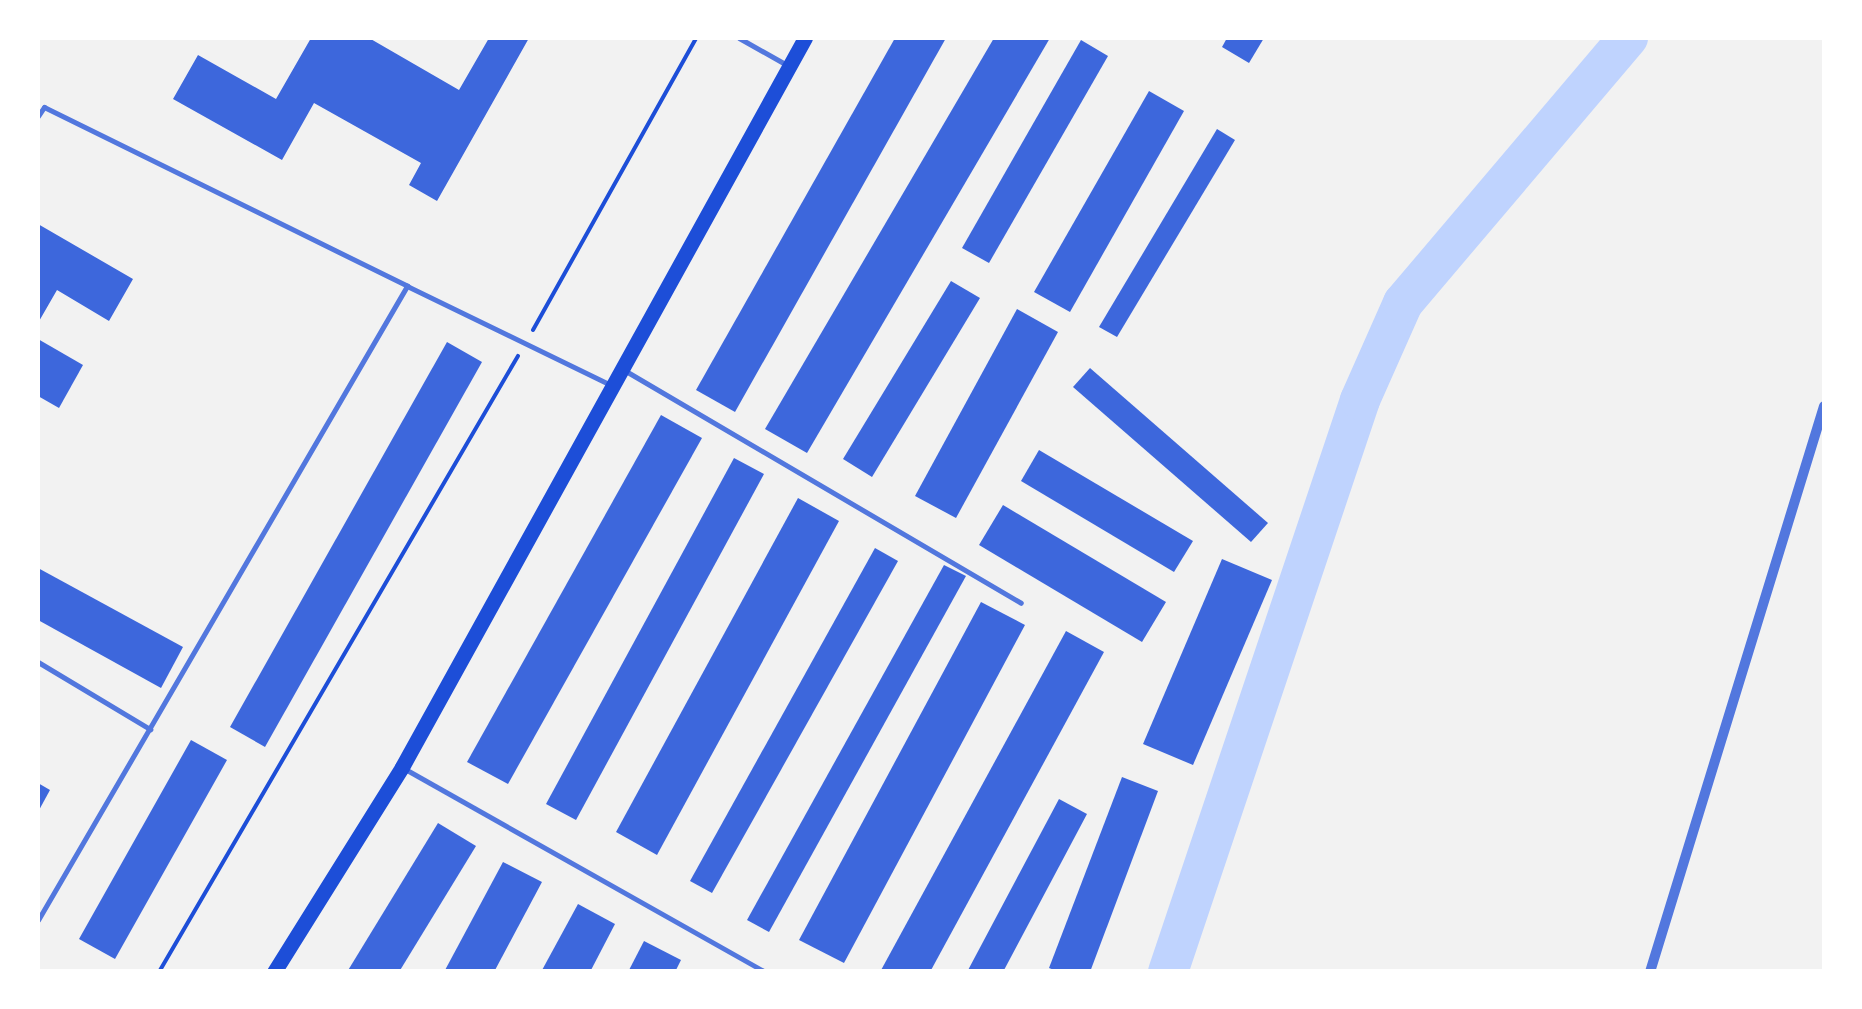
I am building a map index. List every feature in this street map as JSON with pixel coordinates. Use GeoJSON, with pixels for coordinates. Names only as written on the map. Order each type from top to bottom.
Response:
{"type":"FeatureCollection","features":[{"type":"Feature","properties":{"kind":"main road"},"geometry":{"type":"LineString","coordinates":[[274,972],[402,767],[607,383],[805,38]]}},
{"type":"Feature","properties":{"kind":"street"},"geometry":{"type":"LineString","coordinates":[[1650,972],[1824,406]]}},
{"type":"Feature","properties":{"kind":"lane"},"geometry":{"type":"LineString","coordinates":[[739,38],[788,64]]}},
{"type":"Feature","properties":{"kind":"lane"},"geometry":{"type":"LineString","coordinates":[[38,116],[44,107],[607,383]]}},
{"type":"Feature","properties":{"kind":"lane"},"geometry":{"type":"LineString","coordinates":[[38,920],[406,286]]}},
{"type":"Feature","properties":{"kind":"lane"},"geometry":{"type":"LineString","coordinates":[[617,366],[1021,604]]}},
{"type":"Feature","properties":{"kind":"lane"},"geometry":{"type":"LineString","coordinates":[[38,662],[150,729]]}},
{"type":"Feature","properties":{"kind":"lane"},"geometry":{"type":"LineString","coordinates":[[402,767],[766,972]]}},
{"type":"Feature","properties":{"kind":"path"},"geometry":{"type":"LineString","coordinates":[[159,972],[525,343],[696,38]]}},
{"type":"Feature","properties":{"kind":"building"},"geometry":{"type":"Polygon","coordinates":[[[311,38],[369,38],[459,90],[489,38],[529,38],[437,201],[409,185],[421,163],[314,103],[282,160],[173,99],[198,55],[276,99],[311,38]]]}},
{"type":"Feature","properties":{"kind":"building"},"geometry":{"type":"Polygon","coordinates":[[[895,38],[946,38],[735,412],[696,390],[895,38]]]}},
{"type":"Feature","properties":{"kind":"building"},"geometry":{"type":"Polygon","coordinates":[[[994,38],[1050,38],[807,453],[765,429],[994,38]]]}},
{"type":"Feature","properties":{"kind":"building"},"geometry":{"type":"Polygon","coordinates":[[[1227,38],[1264,38],[1249,63],[1222,47],[1227,38]]]}},
{"type":"Feature","properties":{"kind":"building"},"geometry":{"type":"Polygon","coordinates":[[[1081,40],[1108,56],[989,263],[962,248],[1081,40]]]}},
{"type":"Feature","properties":{"kind":"building"},"geometry":{"type":"Polygon","coordinates":[[[1149,91],[1184,111],[1070,312],[1034,292],[1149,91]]]}},
{"type":"Feature","properties":{"kind":"building"},"geometry":{"type":"Polygon","coordinates":[[[1217,129],[1235,140],[1117,337],[1099,327],[1217,129]]]}},
{"type":"Feature","properties":{"kind":"building"},"geometry":{"type":"Polygon","coordinates":[[[38,224],[133,279],[109,321],[57,290],[38,323],[38,224]]]}},
{"type":"Feature","properties":{"kind":"building"},"geometry":{"type":"Polygon","coordinates":[[[951,281],[980,298],[872,477],[843,459],[951,281]]]}},
{"type":"Feature","properties":{"kind":"building"},"geometry":{"type":"Polygon","coordinates":[[[1017,309],[1058,332],[956,518],[915,496],[1017,309]]]}},
{"type":"Feature","properties":{"kind":"building"},"geometry":{"type":"Polygon","coordinates":[[[38,339],[83,365],[59,408],[38,396],[38,339]]]}},
{"type":"Feature","properties":{"kind":"building"},"geometry":{"type":"Polygon","coordinates":[[[447,342],[482,362],[265,747],[230,727],[447,342]]]}},
{"type":"Feature","properties":{"kind":"building"},"geometry":{"type":"Polygon","coordinates":[[[1090,368],[1268,523],[1251,542],[1073,387],[1090,368]]]}},
{"type":"Feature","properties":{"kind":"building"},"geometry":{"type":"Polygon","coordinates":[[[661,415],[702,438],[508,784],[467,762],[661,415]]]}},
{"type":"Feature","properties":{"kind":"building"},"geometry":{"type":"Polygon","coordinates":[[[1039,450],[1193,541],[1174,572],[1021,481],[1039,450]]]}},
{"type":"Feature","properties":{"kind":"building"},"geometry":{"type":"Polygon","coordinates":[[[734,458],[764,474],[576,820],[546,804],[734,458]]]}},
{"type":"Feature","properties":{"kind":"building"},"geometry":{"type":"Polygon","coordinates":[[[798,498],[839,521],[657,855],[616,832],[798,498]]]}},
{"type":"Feature","properties":{"kind":"building"},"geometry":{"type":"Polygon","coordinates":[[[1003,505],[1166,602],[1142,642],[979,545],[1003,505]]]}},
{"type":"Feature","properties":{"kind":"building"},"geometry":{"type":"Polygon","coordinates":[[[875,548],[898,561],[712,893],[690,881],[875,548]]]}},
{"type":"Feature","properties":{"kind":"building"},"geometry":{"type":"Polygon","coordinates":[[[1222,559],[1272,580],[1193,765],[1143,744],[1222,559]]]}},
{"type":"Feature","properties":{"kind":"building"},"geometry":{"type":"Polygon","coordinates":[[[944,565],[966,576],[769,932],[747,920],[944,565]]]}},
{"type":"Feature","properties":{"kind":"building"},"geometry":{"type":"Polygon","coordinates":[[[38,568],[183,647],[161,688],[38,620],[38,568]]]}},
{"type":"Feature","properties":{"kind":"building"},"geometry":{"type":"Polygon","coordinates":[[[981,602],[1025,625],[844,963],[799,940],[981,602]]]}},
{"type":"Feature","properties":{"kind":"building"},"geometry":{"type":"Polygon","coordinates":[[[1066,631],[1104,652],[930,972],[880,972],[1066,631]]]}},
{"type":"Feature","properties":{"kind":"building"},"geometry":{"type":"Polygon","coordinates":[[[191,740],[227,760],[115,959],[79,939],[191,740]]]}},
{"type":"Feature","properties":{"kind":"building"},"geometry":{"type":"Polygon","coordinates":[[[1122,777],[1158,791],[1090,972],[1059,972],[1049,968],[1122,777]]]}},
{"type":"Feature","properties":{"kind":"building"},"geometry":{"type":"Polygon","coordinates":[[[38,783],[50,790],[38,812],[38,783]]]}},
{"type":"Feature","properties":{"kind":"building"},"geometry":{"type":"Polygon","coordinates":[[[1059,799],[1087,814],[1003,972],[967,972],[1059,799]]]}},
{"type":"Feature","properties":{"kind":"building"},"geometry":{"type":"Polygon","coordinates":[[[438,823],[476,846],[399,972],[347,972],[438,823]]]}},
{"type":"Feature","properties":{"kind":"building"},"geometry":{"type":"Polygon","coordinates":[[[503,862],[542,882],[494,972],[444,972],[503,862]]]}},
{"type":"Feature","properties":{"kind":"building"},"geometry":{"type":"Polygon","coordinates":[[[578,904],[615,924],[590,972],[541,972],[578,904]]]}},
{"type":"Feature","properties":{"kind":"building"},"geometry":{"type":"Polygon","coordinates":[[[644,941],[681,960],[675,972],[628,972],[644,941]]]}},
{"type":"Feature","properties":{"kind":"waterway"},"geometry":{"type":"LineString","coordinates":[[1168,972],[1360,400],[1403,303],[1628,38]]}}]}
